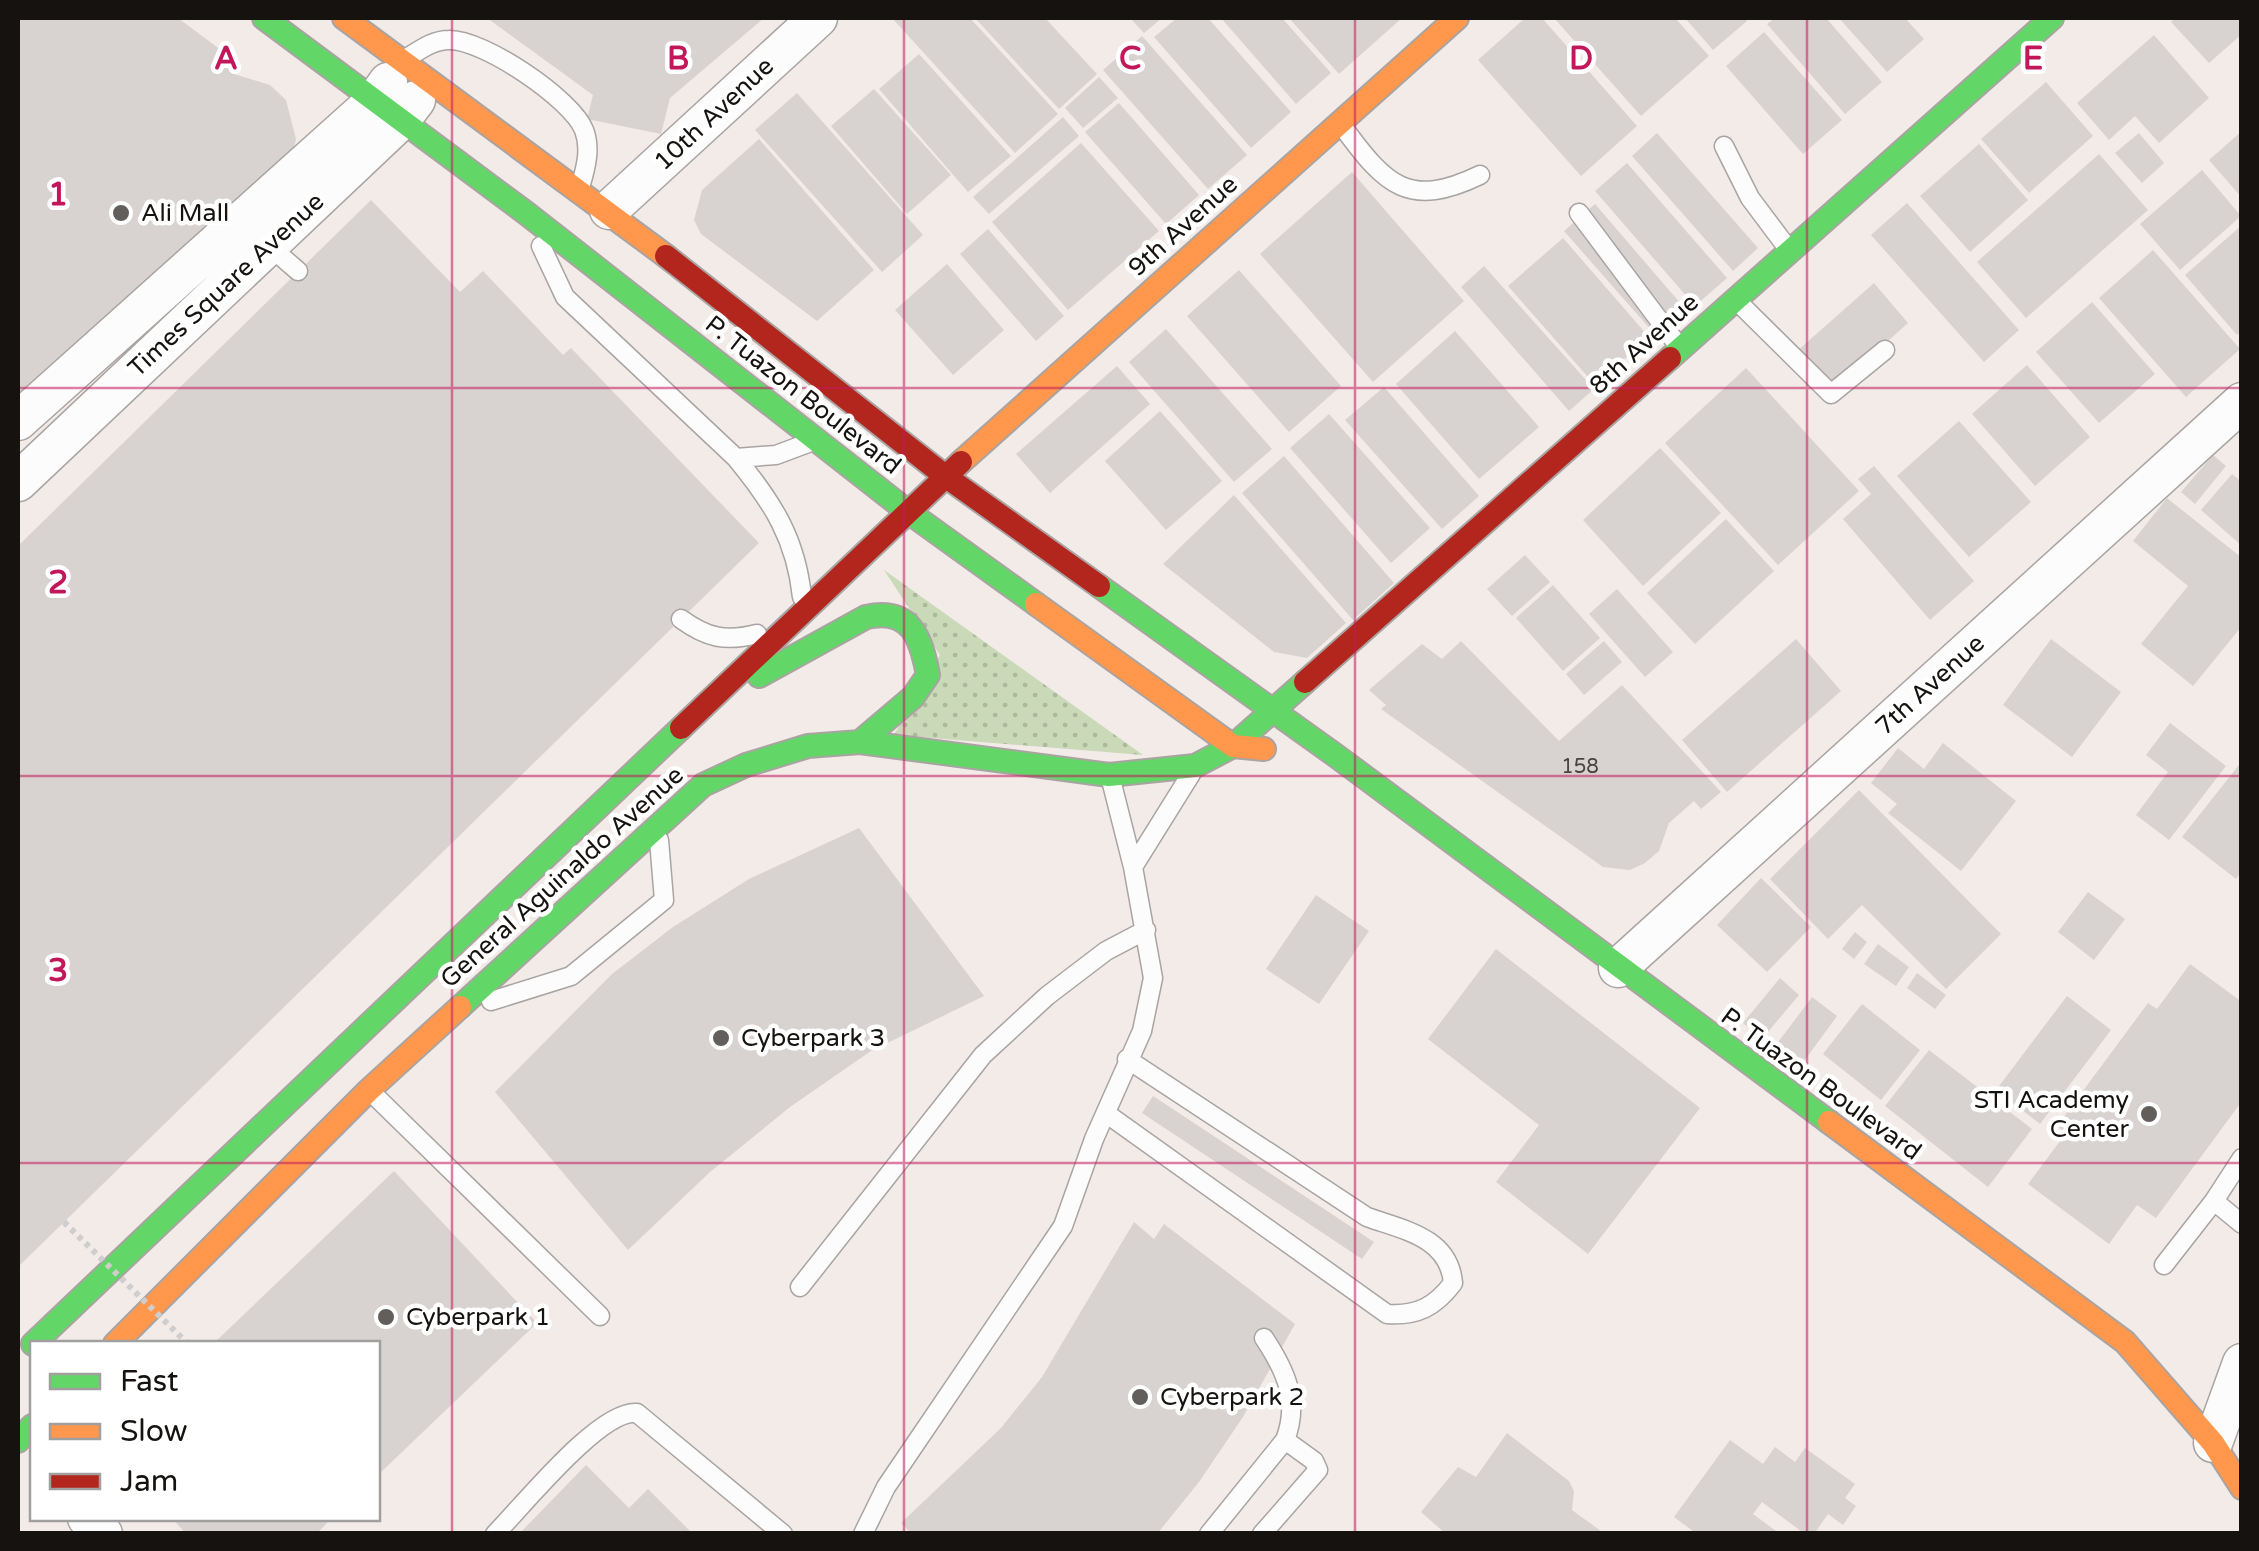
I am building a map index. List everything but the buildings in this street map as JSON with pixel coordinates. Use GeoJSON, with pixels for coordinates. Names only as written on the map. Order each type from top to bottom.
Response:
{"type":"FeatureCollection","features":[{"type":"Feature","properties":{"kind":"street","name":"P. Tuazon Boulevard"},"geometry":{"type":"LineString","coordinates":[[264,18],[526,214],[907,511],[1233,746]]}},
{"type":"Feature","properties":{"kind":"street","name":"P. Tuazon Boulevard"},"geometry":{"type":"LineString","coordinates":[[344,18],[594,200],[945,476],[1335,755],[2125,1342],[2213,1442],[2242,1488]]}},
{"type":"Feature","properties":{"kind":"street","name":"10th Avenue"},"geometry":{"type":"LineString","coordinates":[[594,200],[818,18]]}},
{"type":"Feature","properties":{"kind":"street","name":"9th Avenue"},"geometry":{"type":"LineString","coordinates":[[945,476],[1457,18]]}},
{"type":"Feature","properties":{"kind":"street","name":"8th Avenue"},"geometry":{"type":"LineString","coordinates":[[1274,712],[2052,18]]}},
{"type":"Feature","properties":{"kind":"street","name":"Times Square Avenue"},"geometry":{"type":"LineString","coordinates":[[18,482],[269,245],[387,111],[416,72]]}},
{"type":"Feature","properties":{"kind":"street","name":"Times Square Avenue"},"geometry":{"type":"LineString","coordinates":[[18,421],[209,238],[387,111]]}},
{"type":"Feature","properties":{"kind":"street","name":"7th Avenue"},"geometry":{"type":"LineString","coordinates":[[1618,968],[2242,402]]}},
{"type":"Feature","properties":{"kind":"street","name":"General Aguinaldo Avenue"},"geometry":{"type":"LineString","coordinates":[[36,1341],[945,476]]}},
{"type":"Feature","properties":{"kind":"street"},"geometry":{"type":"LineString","coordinates":[[714,695],[786,666],[869,612],[895,615],[921,636],[928,675],[903,708],[860,742]]}},
{"type":"Feature","properties":{"kind":"street","name":"General Aguinaldo Avenue"},"geometry":{"type":"LineString","coordinates":[[118,1341],[369,1090],[660,820],[702,786],[746,765],[808,746],[860,742],[1110,775],[1195,766],[1233,746],[1274,712]]}},
{"type":"Feature","properties":{"kind":"street"},"geometry":{"type":"LineString","coordinates":[[1233,746],[1335,755]]}},
{"type":"Feature","properties":{"kind":"street"},"geometry":{"type":"LineString","coordinates":[[2213,1442],[2242,1363]]}},
{"type":"Feature","properties":{"kind":"lane"},"geometry":{"type":"LineString","coordinates":[[416,72],[432,43],[458,40],[489,52],[538,84],[574,114],[584,130],[594,200]]}},
{"type":"Feature","properties":{"kind":"lane"},"geometry":{"type":"LineString","coordinates":[[1340,122],[1368,160],[1401,190],[1448,191],[1480,175]]}},
{"type":"Feature","properties":{"kind":"lane"},"geometry":{"type":"LineString","coordinates":[[1724,146],[1750,198],[1791,252]]}},
{"type":"Feature","properties":{"kind":"lane"},"geometry":{"type":"LineString","coordinates":[[1578,213],[1680,348]]}},
{"type":"Feature","properties":{"kind":"lane"},"geometry":{"type":"LineString","coordinates":[[526,214],[566,297],[736,458],[760,488],[798,555],[804,610]]}},
{"type":"Feature","properties":{"kind":"lane"},"geometry":{"type":"LineString","coordinates":[[209,238],[269,245],[298,270]]}},
{"type":"Feature","properties":{"kind":"lane"},"geometry":{"type":"LineString","coordinates":[[1736,298],[1752,320],[1830,394],[1885,350]]}},
{"type":"Feature","properties":{"kind":"lane"},"geometry":{"type":"LineString","coordinates":[[736,458],[776,455],[815,440]]}},
{"type":"Feature","properties":{"kind":"lane"},"geometry":{"type":"LineString","coordinates":[[682,619],[705,636],[738,639],[786,626]]}},
{"type":"Feature","properties":{"kind":"lane"},"geometry":{"type":"LineString","coordinates":[[1133,867],[1195,766]]}},
{"type":"Feature","properties":{"kind":"lane"},"geometry":{"type":"LineString","coordinates":[[864,1534],[886,1487],[1063,1226],[1150,1003],[1153,978],[1146,930],[1110,775]]}},
{"type":"Feature","properties":{"kind":"lane"},"geometry":{"type":"LineString","coordinates":[[452,1013],[571,976],[664,900],[660,820]]}},
{"type":"Feature","properties":{"kind":"lane"},"geometry":{"type":"LineString","coordinates":[[800,1287],[983,1055],[1091,962],[1146,930]]}},
{"type":"Feature","properties":{"kind":"lane"},"geometry":{"type":"LineString","coordinates":[[1107,1114],[1387,1314],[1407,1316],[1426,1310],[1453,1283],[1452,1267],[1440,1248],[1402,1226],[1367,1216],[1128,1060]]}},
{"type":"Feature","properties":{"kind":"lane"},"geometry":{"type":"LineString","coordinates":[[369,1090],[600,1316]]}},
{"type":"Feature","properties":{"kind":"lane"},"geometry":{"type":"LineString","coordinates":[[2164,1264],[2214,1202],[2242,1158]]}},
{"type":"Feature","properties":{"kind":"lane"},"geometry":{"type":"LineString","coordinates":[[2214,1202],[2242,1224]]}},
{"type":"Feature","properties":{"kind":"lane"},"geometry":{"type":"LineString","coordinates":[[1209,1534],[1285,1440],[1293,1408],[1281,1364],[1264,1338]]}},
{"type":"Feature","properties":{"kind":"lane"},"geometry":{"type":"LineString","coordinates":[[496,1534],[604,1423],[628,1412],[637,1413],[784,1534]]}},
{"type":"Feature","properties":{"kind":"lane"},"geometry":{"type":"LineString","coordinates":[[1262,1534],[1318,1470],[1314,1461],[1285,1440]]}},
{"type":"Feature","properties":{"kind":"path"},"geometry":{"type":"LineString","coordinates":[[64,1222],[185,1341]]}},
{"type":"Feature","properties":{"kind":"green space"},"geometry":{"type":"Polygon","coordinates":[[[884,570],[1143,755],[894,735],[940,655],[884,570]]]}},
{"type":"Feature","properties":{"kind":"traffic: fast"},"geometry":{"type":"LineString","coordinates":[[264,18],[526,213],[907,511],[1036,604]]}},
{"type":"Feature","properties":{"kind":"traffic: fast"},"geometry":{"type":"LineString","coordinates":[[1670,358],[2052,18]]}},
{"type":"Feature","properties":{"kind":"traffic: fast"},"geometry":{"type":"LineString","coordinates":[[1099,586],[1335,755],[1829,1122]]}},
{"type":"Feature","properties":{"kind":"traffic: fast"},"geometry":{"type":"LineString","coordinates":[[759,676],[866,617],[881,615],[904,621],[922,649],[928,675],[913,697],[860,742]]}},
{"type":"Feature","properties":{"kind":"traffic: fast"},"geometry":{"type":"LineString","coordinates":[[460,1007],[703,785],[746,765],[808,746],[860,742],[1109,775],[1195,766],[1233,746],[1305,682]]}},
{"type":"Feature","properties":{"kind":"traffic: fast"},"geometry":{"type":"LineString","coordinates":[[36,1341],[681,728]]}},
{"type":"Feature","properties":{"kind":"traffic: fast"},"geometry":{"type":"LineString","coordinates":[[18,1441],[30,1428]]}},
{"type":"Feature","properties":{"kind":"traffic: slow"},"geometry":{"type":"LineString","coordinates":[[344,18],[666,256]]}},
{"type":"Feature","properties":{"kind":"traffic: slow"},"geometry":{"type":"LineString","coordinates":[[961,462],[1457,18]]}},
{"type":"Feature","properties":{"kind":"traffic: slow"},"geometry":{"type":"LineString","coordinates":[[1036,604],[1233,746],[1264,749]]}},
{"type":"Feature","properties":{"kind":"traffic: slow"},"geometry":{"type":"LineString","coordinates":[[118,1341],[369,1090],[460,1007]]}},
{"type":"Feature","properties":{"kind":"traffic: slow"},"geometry":{"type":"LineString","coordinates":[[1829,1122],[2125,1342],[2213,1443],[2242,1488]]}},
{"type":"Feature","properties":{"kind":"traffic: jam"},"geometry":{"type":"LineString","coordinates":[[666,256],[945,476],[1099,586]]}},
{"type":"Feature","properties":{"kind":"traffic: jam"},"geometry":{"type":"LineString","coordinates":[[1305,682],[1670,358]]}},
{"type":"Feature","properties":{"kind":"traffic: jam"},"geometry":{"type":"LineString","coordinates":[[681,728],[961,462]]}},
{"type":"Feature","properties":{"kind":"place","name":"Ali Mall"},"geometry":{"type":"Point","coordinates":[121,213]}},
{"type":"Feature","properties":{"kind":"place","name":"Cyberpark 3"},"geometry":{"type":"Point","coordinates":[721,1038]}},
{"type":"Feature","properties":{"kind":"place","name":"STI Academy Center"},"geometry":{"type":"Point","coordinates":[2149,1114]}},
{"type":"Feature","properties":{"kind":"place","name":"Cyberpark 1"},"geometry":{"type":"Point","coordinates":[386,1317]}},
{"type":"Feature","properties":{"kind":"place","name":"Cyberpark 2"},"geometry":{"type":"Point","coordinates":[1140,1397]}}]}
